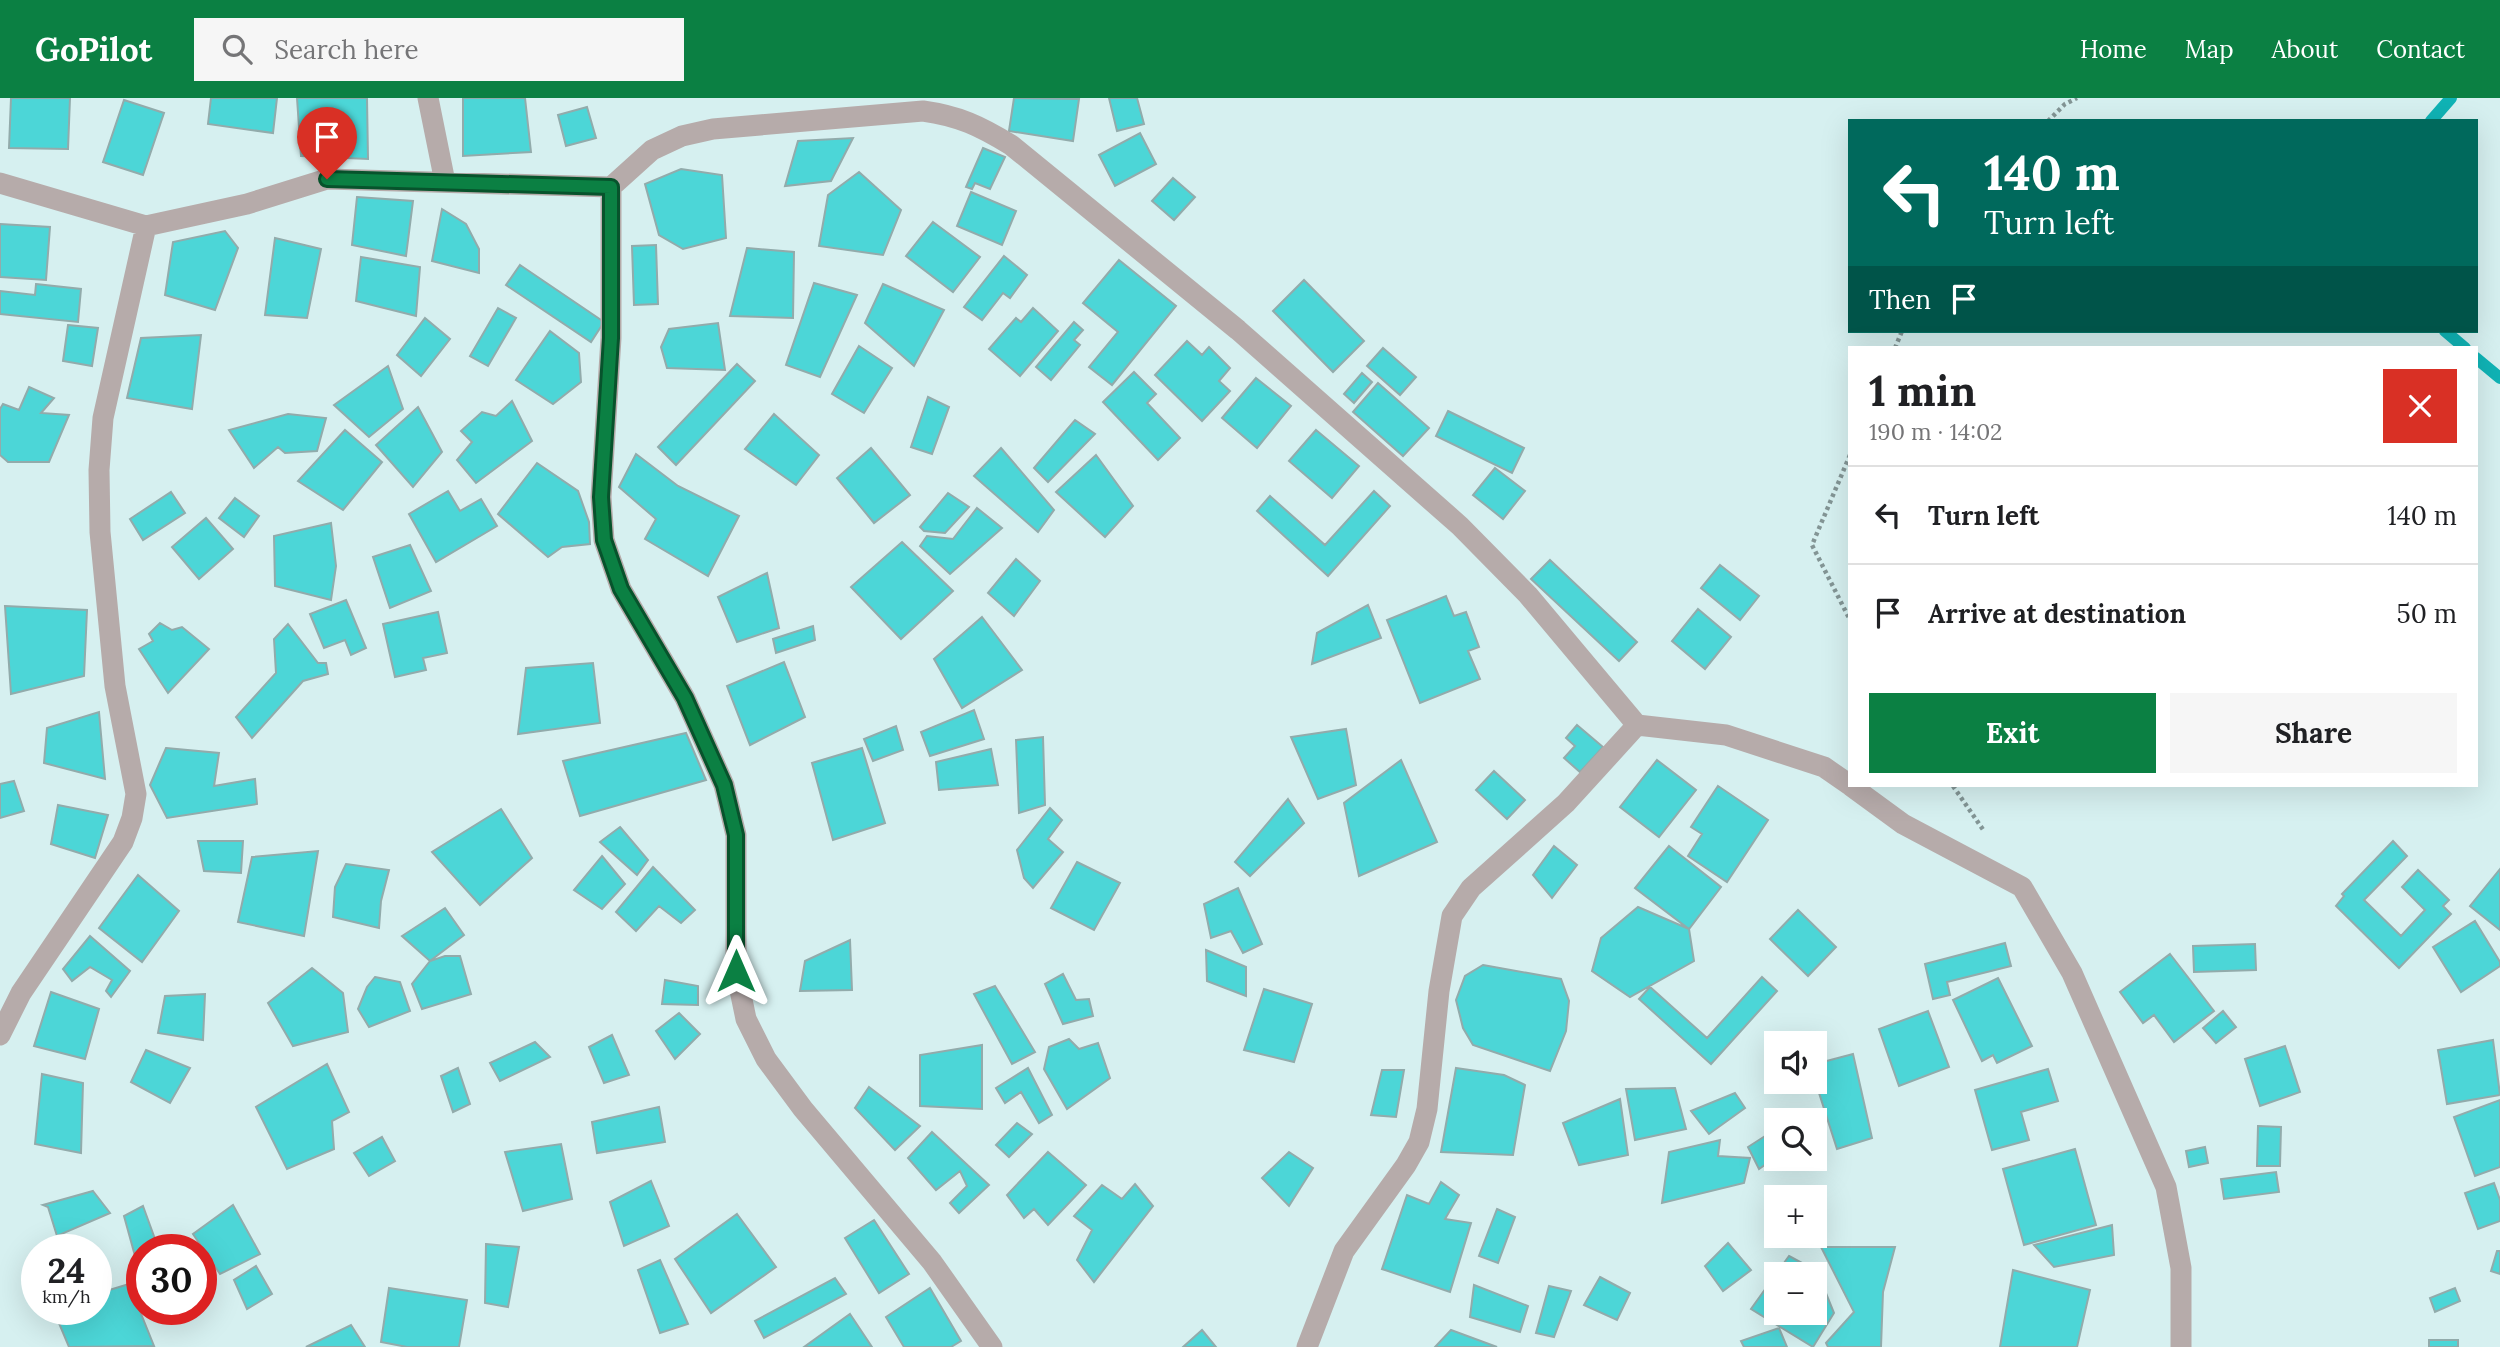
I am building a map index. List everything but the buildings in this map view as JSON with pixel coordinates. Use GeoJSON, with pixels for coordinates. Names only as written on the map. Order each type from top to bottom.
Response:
{"type":"FeatureCollection","features":[{"type":"Feature","properties":{"kind":"street"},"geometry":{"type":"LineString","coordinates":[[428,98],[445,182]]}},
{"type":"Feature","properties":{"kind":"street"},"geometry":{"type":"LineString","coordinates":[[0,183],[146,226],[247,204],[327,179],[611,187],[652,150],[682,136],[713,129],[923,111],[950,115],[980,127],[1011,145],[1238,330],[1460,526],[1528,595],[1637,725],[1726,735],[1824,767],[1848,784]]}},
{"type":"Feature","properties":{"kind":"street"},"geometry":{"type":"LineString","coordinates":[[611,187],[611,338],[601,497],[604,540],[621,589],[685,698],[724,785],[736,835],[736,971],[746,1019],[766,1059],[932,1262],[992,1347]]}},
{"type":"Feature","properties":{"kind":"street"},"geometry":{"type":"LineString","coordinates":[[0,1035],[21,993],[123,842],[132,818],[136,794],[115,686],[100,532],[99,470],[103,418],[146,226]]}},
{"type":"Feature","properties":{"kind":"street"},"geometry":{"type":"LineString","coordinates":[[1307,1347],[1344,1251],[1406,1165],[1419,1142],[1427,1110],[1438,991],[1452,916],[1471,888],[1566,803],[1637,725]]}},
{"type":"Feature","properties":{"kind":"street"},"geometry":{"type":"LineString","coordinates":[[1853,787],[1903,824],[2022,887],[2072,973],[2166,1187],[2181,1268],[2181,1347]]}},
{"type":"Feature","properties":{"kind":"path"},"geometry":{"type":"LineString","coordinates":[[2050,119],[2077,98]]}},
{"type":"Feature","properties":{"kind":"path"},"geometry":{"type":"LineString","coordinates":[[1848,460],[1812,545],[1848,616]]}},
{"type":"Feature","properties":{"kind":"waterway"},"geometry":{"type":"LineString","coordinates":[[2433,119],[2451,98]]}},
{"type":"Feature","properties":{"kind":"waterway"},"geometry":{"type":"LineString","coordinates":[[2447,333],[2463,346]]}},
{"type":"Feature","properties":{"kind":"waterway"},"geometry":{"type":"LineString","coordinates":[[2478,360],[2500,378]]}},
{"type":"Feature","properties":{"kind":"route"},"geometry":{"type":"LineString","coordinates":[[327,179],[611,187],[611,338],[601,497],[604,540],[621,589],[685,698],[724,785],[736,835],[736,971]]}}]}
